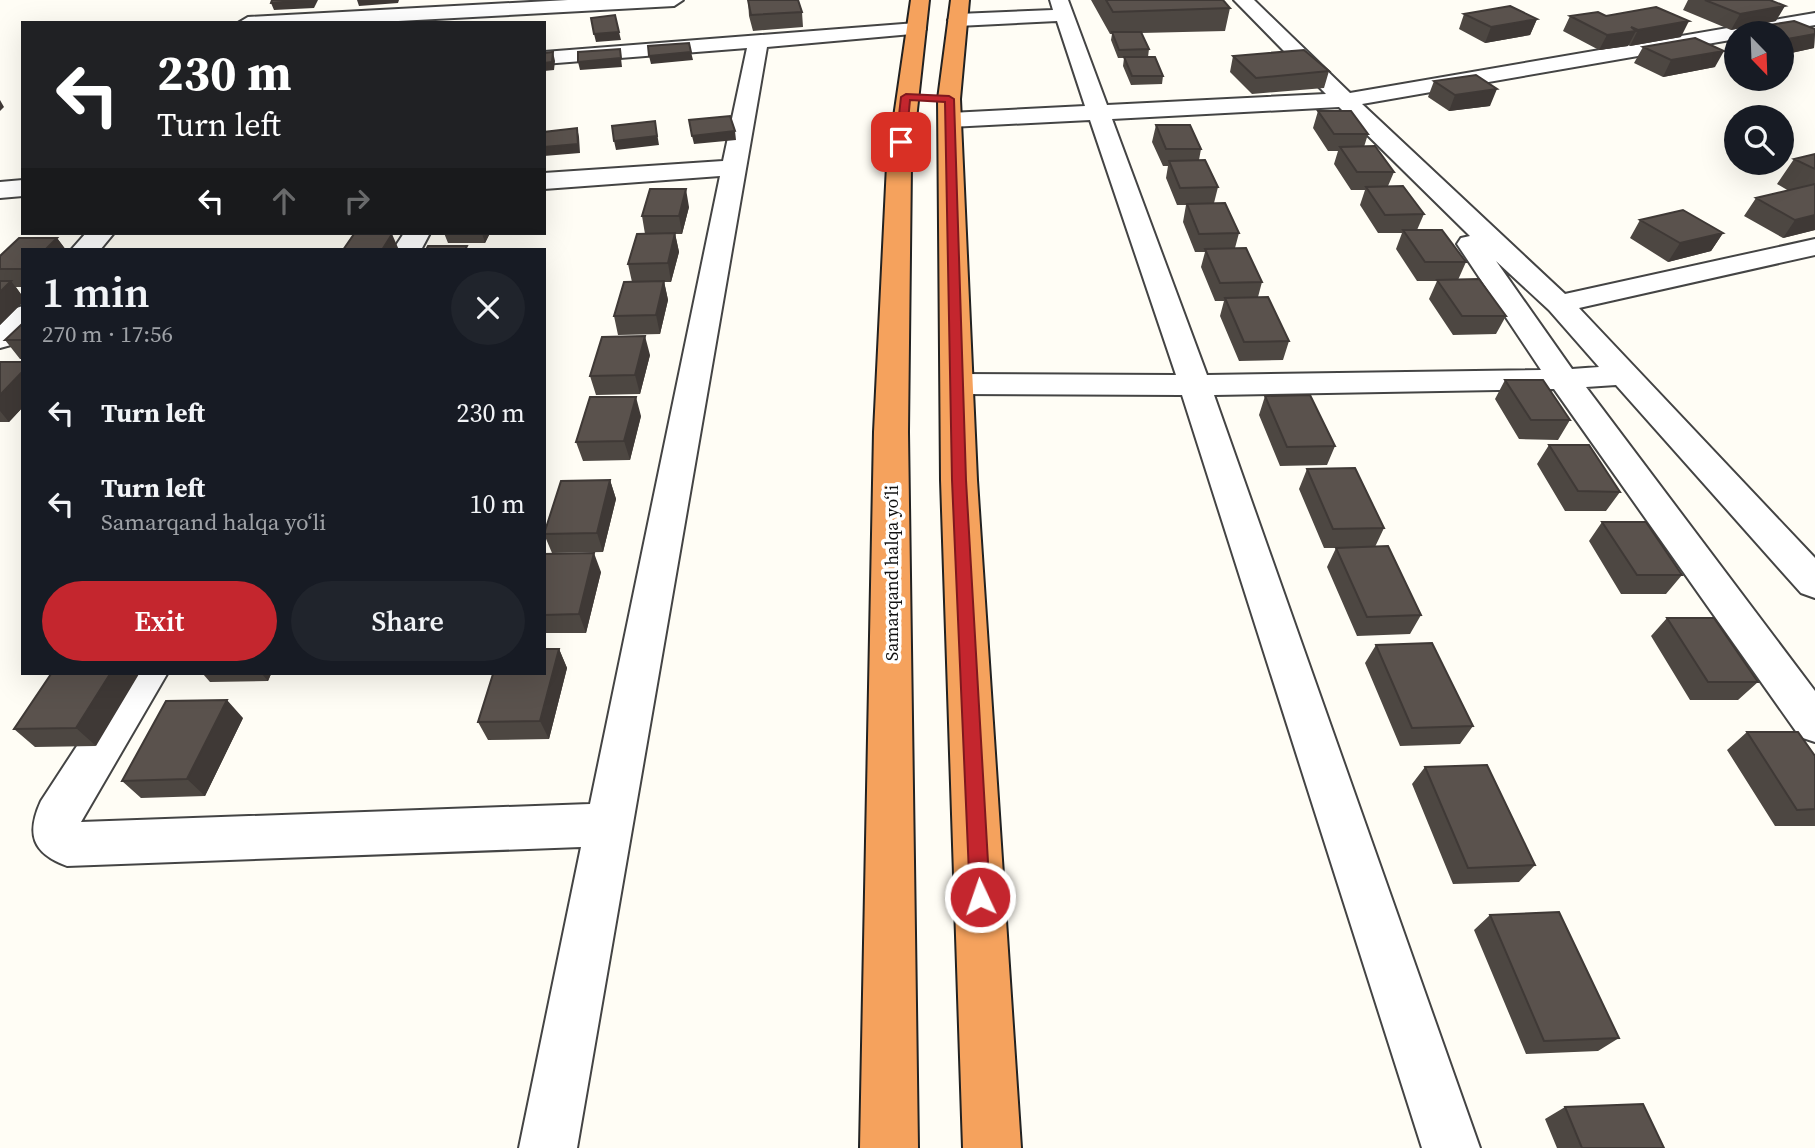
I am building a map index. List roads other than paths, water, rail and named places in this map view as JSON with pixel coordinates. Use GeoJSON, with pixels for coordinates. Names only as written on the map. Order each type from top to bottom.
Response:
{"type":"FeatureCollection","features":[{"type":"Feature","properties":{"kind":"highway"},"geometry":{"type":"LineString","coordinates":[[959,10],[950,109],[957,384],[992,1148]]}},
{"type":"Feature","properties":{"kind":"highway","name":"Samarqand halqa yoʻli"},"geometry":{"type":"LineString","coordinates":[[889,1148],[891,432],[899,165],[918,15]]}},
{"type":"Feature","properties":{"kind":"highway"},"geometry":{"type":"LineString","coordinates":[[906,97],[950,109]]}},
{"type":"Feature","properties":{"kind":"street"},"geometry":{"type":"LineString","coordinates":[[285,21],[674,0]]}},
{"type":"Feature","properties":{"kind":"street"},"geometry":{"type":"LineString","coordinates":[[1243,0],[1433,187],[1559,304],[1815,583]]}},
{"type":"Feature","properties":{"kind":"street"},"geometry":{"type":"LineString","coordinates":[[959,10],[1062,8],[1101,110],[1195,385],[1451,1148]]}},
{"type":"Feature","properties":{"kind":"street"},"geometry":{"type":"LineString","coordinates":[[546,58],[758,42],[918,15]]}},
{"type":"Feature","properties":{"kind":"street"},"geometry":{"type":"LineString","coordinates":[[950,109],[1101,110],[1346,100],[1815,19]]}},
{"type":"Feature","properties":{"kind":"street"},"geometry":{"type":"LineString","coordinates":[[548,1148],[758,42]]}},
{"type":"Feature","properties":{"kind":"street"},"geometry":{"type":"LineString","coordinates":[[546,181],[734,168]]}},
{"type":"Feature","properties":{"kind":"street"},"geometry":{"type":"LineString","coordinates":[[1433,187],[1563,379],[1815,724]]}},
{"type":"Feature","properties":{"kind":"street"},"geometry":{"type":"LineString","coordinates":[[0,190],[21,188]]}},
{"type":"Feature","properties":{"kind":"street"},"geometry":{"type":"LineString","coordinates":[[87,248],[99,235]]}},
{"type":"Feature","properties":{"kind":"street"},"geometry":{"type":"LineString","coordinates":[[1559,304],[1815,247]]}},
{"type":"Feature","properties":{"kind":"street"},"geometry":{"type":"LineString","coordinates":[[0,339],[21,317]]}},
{"type":"Feature","properties":{"kind":"street"},"geometry":{"type":"LineString","coordinates":[[957,384],[1195,385],[1563,379],[1624,375]]}},
{"type":"Feature","properties":{"kind":"street"},"geometry":{"type":"LineString","coordinates":[[145,675],[58,816],[56,834],[67,844],[609,825]]}}]}
